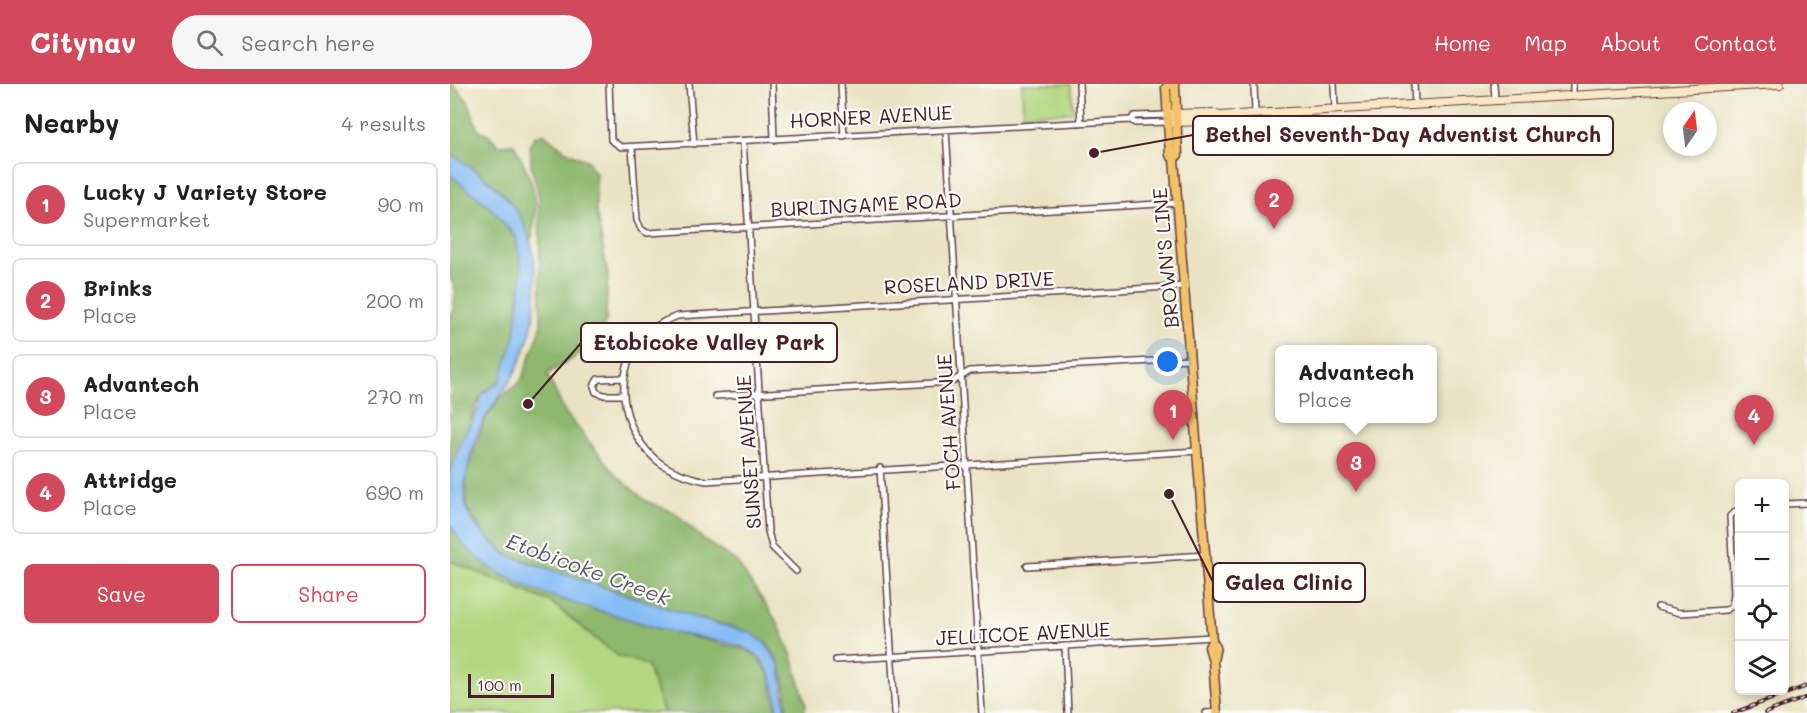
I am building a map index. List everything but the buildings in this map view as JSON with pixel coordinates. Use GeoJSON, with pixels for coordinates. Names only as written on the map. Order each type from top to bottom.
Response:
{"type":"FeatureCollection","features":[{"type":"Feature","properties":{"kind":"main road","name":"BROWN'S LINE"},"geometry":{"type":"LineString","coordinates":[[1171,84],[1166,88],[1178,155],[1174,159],[1177,203],[1206,555],[1212,640],[1209,647],[1214,661],[1217,713]]}},
{"type":"Feature","properties":{"kind":"main road","name":"HORNER AVENUE"},"geometry":{"type":"LineString","coordinates":[[1172,118],[1212,121],[1218,116],[1335,108],[1573,95],[1660,87],[1780,84]]}},
{"type":"Feature","properties":{"kind":"street","name":"HORNER AVENUE"},"geometry":{"type":"LineString","coordinates":[[609,84],[610,134],[613,144],[621,147],[1131,120],[1134,116],[1172,118]]}},
{"type":"Feature","properties":{"kind":"street"},"geometry":{"type":"LineString","coordinates":[[690,84],[693,144]]}},
{"type":"Feature","properties":{"kind":"street"},"geometry":{"type":"LineString","coordinates":[[772,84],[774,140]]}},
{"type":"Feature","properties":{"kind":"street"},"geometry":{"type":"LineString","coordinates":[[841,84],[844,136]]}},
{"type":"Feature","properties":{"kind":"street"},"geometry":{"type":"LineString","coordinates":[[1079,84],[1081,123]]}},
{"type":"Feature","properties":{"kind":"street"},"geometry":{"type":"LineString","coordinates":[[1254,84],[1255,114]]}},
{"type":"Feature","properties":{"kind":"street"},"geometry":{"type":"LineString","coordinates":[[1334,84],[1335,108]]}},
{"type":"Feature","properties":{"kind":"street"},"geometry":{"type":"LineString","coordinates":[[1414,84],[1415,104]]}},
{"type":"Feature","properties":{"kind":"street"},"geometry":{"type":"LineString","coordinates":[[1494,84],[1495,99]]}},
{"type":"Feature","properties":{"kind":"street"},"geometry":{"type":"LineString","coordinates":[[1573,84],[1573,95]]}},
{"type":"Feature","properties":{"kind":"street","name":"FOCH AVENUE"},"geometry":{"type":"LineString","coordinates":[[946,130],[982,713]]}},
{"type":"Feature","properties":{"kind":"street","name":"SUNSET AVENUE"},"geometry":{"type":"LineString","coordinates":[[743,141],[768,531],[772,547],[796,571]]}},
{"type":"Feature","properties":{"kind":"street","name":"BURLINGAME ROAD"},"geometry":{"type":"LineString","coordinates":[[632,147],[637,220],[641,229],[647,233],[1177,203]]}},
{"type":"Feature","properties":{"kind":"street","name":"ROSELAND DRIVE"},"geometry":{"type":"LineString","coordinates":[[755,310],[1185,286]]}},
{"type":"Feature","properties":{"kind":"street"},"geometry":{"type":"LineString","coordinates":[[755,310],[678,316],[665,320],[642,337],[632,351],[624,378],[624,395],[632,428],[655,459],[681,475],[706,481],[756,479],[765,476],[880,468],[1198,451]]}},
{"type":"Feature","properties":{"kind":"street"},"geometry":{"type":"LineString","coordinates":[[715,396],[952,382],[970,371],[1190,359]]}},
{"type":"Feature","properties":{"kind":"street"},"geometry":{"type":"LineString","coordinates":[[624,378],[598,379],[594,386],[596,392],[604,395],[624,395]]}},
{"type":"Feature","properties":{"kind":"street"},"geometry":{"type":"LineString","coordinates":[[880,468],[896,713]]}},
{"type":"Feature","properties":{"kind":"street"},"geometry":{"type":"LineString","coordinates":[[1789,504],[1807,503]]}},
{"type":"Feature","properties":{"kind":"street"},"geometry":{"type":"LineString","coordinates":[[1658,607],[1680,613],[1726,610],[1732,606],[1734,594],[1730,516],[1735,512]]}},
{"type":"Feature","properties":{"kind":"street"},"geometry":{"type":"LineString","coordinates":[[1027,566],[1206,555]]}},
{"type":"Feature","properties":{"kind":"street","name":"JELLICOE AVENUE"},"geometry":{"type":"LineString","coordinates":[[836,660],[1065,646],[1212,640]]}},
{"type":"Feature","properties":{"kind":"street"},"geometry":{"type":"LineString","coordinates":[[1065,646],[1068,713]]}},
{"type":"Feature","properties":{"kind":"street"},"geometry":{"type":"LineString","coordinates":[[1206,713],[1217,713]]}},
{"type":"Feature","properties":{"kind":"green space"},"geometry":{"type":"Polygon","coordinates":[[[450,84],[453,84],[469,103],[478,130],[488,134],[498,145],[514,144],[519,154],[529,175],[535,196],[535,218],[529,242],[515,213],[498,190],[450,154],[450,84]]]}},
{"type":"Feature","properties":{"kind":"green space"},"geometry":{"type":"Polygon","coordinates":[[[1022,84],[1071,84],[1073,112],[1023,114],[1022,84]]]}},
{"type":"Feature","properties":{"kind":"green space"},"geometry":{"type":"Polygon","coordinates":[[[543,133],[566,151],[588,161],[596,174],[596,211],[608,274],[606,322],[590,348],[547,374],[565,412],[615,474],[646,501],[675,513],[705,541],[737,562],[778,623],[792,656],[806,704],[804,713],[786,713],[785,685],[779,665],[770,648],[758,638],[736,628],[706,621],[507,555],[485,535],[467,509],[466,474],[485,419],[501,397],[521,381],[541,328],[539,196],[531,165],[530,145],[534,137],[543,133]]]}},
{"type":"Feature","properties":{"kind":"green space"},"geometry":{"type":"Polygon","coordinates":[[[450,175],[490,207],[516,238],[522,272],[515,336],[500,381],[481,395],[450,473],[450,324],[456,291],[450,277],[450,175]]]}},
{"type":"Feature","properties":{"kind":"green space"},"geometry":{"type":"Polygon","coordinates":[[[450,524],[489,565],[502,575],[529,587],[560,599],[669,631],[747,650],[759,658],[771,678],[777,713],[664,713],[647,665],[618,656],[551,602],[450,561],[450,524]]]}},
{"type":"Feature","properties":{"kind":"green space"},"geometry":{"type":"Polygon","coordinates":[[[450,561],[551,602],[603,645],[647,665],[664,713],[450,713],[450,561]]]}},
{"type":"Feature","properties":{"kind":"water","name":"Etobicoke Creek"},"geometry":{"type":"Polygon","coordinates":[[[450,154],[486,178],[510,201],[525,228],[532,247],[535,268],[534,310],[525,350],[510,381],[485,418],[469,462],[465,497],[466,507],[473,521],[483,534],[507,555],[706,621],[750,632],[764,642],[780,665],[786,713],[777,713],[777,699],[770,676],[763,662],[751,651],[730,643],[664,630],[545,594],[499,573],[479,559],[462,543],[450,524],[450,473],[461,441],[479,408],[481,395],[500,381],[515,336],[522,272],[516,237],[490,207],[450,175],[450,154]]]}},
{"type":"Feature","properties":{"kind":"railway"},"geometry":{"type":"LineString","coordinates":[[1733,713],[1807,686]]}},
{"type":"Feature","properties":{"kind":"railway"},"geometry":{"type":"LineString","coordinates":[[1765,713],[1807,697]]}},
{"type":"Feature","properties":{"kind":"place","name":"Bethel Seventh-Day Adventist Church"},"geometry":{"type":"Point","coordinates":[1094,153]}},
{"type":"Feature","properties":{"kind":"place","name":"Brinks"},"geometry":{"type":"Point","coordinates":[1274,229]}},
{"type":"Feature","properties":{"kind":"place","name":"Etobicoke Valley Park"},"geometry":{"type":"Point","coordinates":[528,404]}},
{"type":"Feature","properties":{"kind":"place","name":"Lucky J Variety Store"},"geometry":{"type":"Point","coordinates":[1173,440]}},
{"type":"Feature","properties":{"kind":"place","name":"Attridge"},"geometry":{"type":"Point","coordinates":[1754,445]}},
{"type":"Feature","properties":{"kind":"place","name":"Advantech"},"geometry":{"type":"Point","coordinates":[1356,492]}},
{"type":"Feature","properties":{"kind":"place","name":"Galea Clinic"},"geometry":{"type":"Point","coordinates":[1169,494]}}]}
